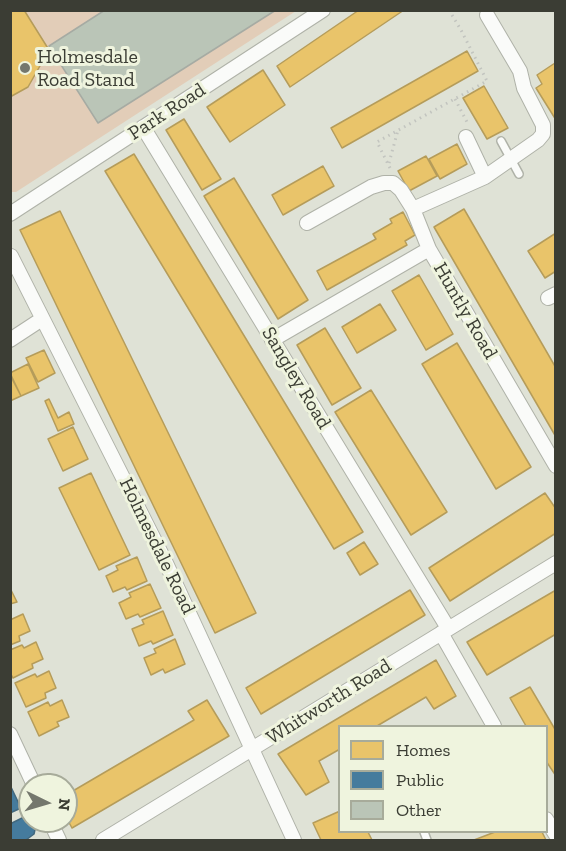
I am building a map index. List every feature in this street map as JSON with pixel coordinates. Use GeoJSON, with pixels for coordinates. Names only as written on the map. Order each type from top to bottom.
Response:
{"type":"FeatureCollection","features":[{"type":"Feature","properties":{"kind":"street","name":"Park Road"},"geometry":{"type":"LineString","coordinates":[[10,214],[323,10]]}},
{"type":"Feature","properties":{"kind":"street"},"geometry":{"type":"LineString","coordinates":[[413,209],[485,177],[538,140],[543,134],[543,125],[524,88],[520,71],[487,15]]}},
{"type":"Feature","properties":{"kind":"street","name":"Sangley Road"},"geometry":{"type":"LineString","coordinates":[[143,128],[272,339],[444,630],[493,725]]}},
{"type":"Feature","properties":{"kind":"street"},"geometry":{"type":"LineString","coordinates":[[466,137],[485,177]]}},
{"type":"Feature","properties":{"kind":"street"},"geometry":{"type":"LineString","coordinates":[[308,223],[371,187],[393,183],[401,190],[413,209],[429,249]]}},
{"type":"Feature","properties":{"kind":"street","name":"Huntly Road"},"geometry":{"type":"LineString","coordinates":[[272,339],[429,249],[555,466]]}},
{"type":"Feature","properties":{"kind":"street","name":"Holmesdale Road"},"geometry":{"type":"LineString","coordinates":[[11,256],[165,561],[254,749],[294,840]]}},
{"type":"Feature","properties":{"kind":"street"},"geometry":{"type":"LineString","coordinates":[[10,340],[42,319]]}},
{"type":"Feature","properties":{"kind":"street","name":"Whitworth Road"},"geometry":{"type":"LineString","coordinates":[[103,840],[555,563]]}},
{"type":"Feature","properties":{"kind":"street"},"geometry":{"type":"LineString","coordinates":[[10,734],[28,773]]}},
{"type":"Feature","properties":{"kind":"lane"},"geometry":{"type":"LineString","coordinates":[[501,141],[519,174]]}},
{"type":"Feature","properties":{"kind":"path"},"geometry":{"type":"LineString","coordinates":[[401,190],[377,142],[487,81],[449,10]]}},
{"type":"Feature","properties":{"kind":"path"},"geometry":{"type":"LineString","coordinates":[[454,99],[468,125],[461,128],[466,137]]}},
{"type":"Feature","properties":{"kind":"path"},"geometry":{"type":"LineString","coordinates":[[389,165],[398,130]]}},
{"type":"Feature","properties":{"kind":"shaded area"},"geometry":{"type":"Polygon","coordinates":[[[11,11],[296,11],[16,192],[11,192],[11,11]]]}},
{"type":"Feature","properties":{"kind":"building: Homes","name":"Holmesdale Road Stand"},"geometry":{"type":"Polygon","coordinates":[[[10,10],[24,10],[49,50],[28,87],[10,97],[10,10]]]}},
{"type":"Feature","properties":{"kind":"building: Homes"},"geometry":{"type":"Polygon","coordinates":[[[359,10],[404,10],[290,87],[277,66],[359,10]]]}},
{"type":"Feature","properties":{"kind":"building: Homes"},"geometry":{"type":"Polygon","coordinates":[[[467,51],[478,71],[342,148],[331,128],[467,51]]]}},
{"type":"Feature","properties":{"kind":"building: Homes"},"geometry":{"type":"Polygon","coordinates":[[[555,63],[556,120],[536,88],[542,84],[537,75],[555,63]]]}},
{"type":"Feature","properties":{"kind":"building: Homes"},"geometry":{"type":"Polygon","coordinates":[[[263,70],[285,105],[230,142],[207,107],[263,70]]]}},
{"type":"Feature","properties":{"kind":"building: Homes"},"geometry":{"type":"Polygon","coordinates":[[[484,86],[508,128],[487,139],[463,98],[484,86]]]}},
{"type":"Feature","properties":{"kind":"building: Homes"},"geometry":{"type":"Polygon","coordinates":[[[184,119],[221,179],[202,190],[166,130],[184,119]]]}},
{"type":"Feature","properties":{"kind":"building: Homes"},"geometry":{"type":"Polygon","coordinates":[[[457,144],[467,164],[440,179],[429,159],[457,144]]]}},
{"type":"Feature","properties":{"kind":"building: Homes"},"geometry":{"type":"Polygon","coordinates":[[[134,154],[363,532],[334,549],[105,171],[134,154]]]}},
{"type":"Feature","properties":{"kind":"building: Homes"},"geometry":{"type":"Polygon","coordinates":[[[426,156],[437,176],[409,191],[398,171],[426,156]]]}},
{"type":"Feature","properties":{"kind":"building: Homes"},"geometry":{"type":"Polygon","coordinates":[[[323,166],[334,186],[283,215],[272,195],[323,166]]]}},
{"type":"Feature","properties":{"kind":"building: Homes"},"geometry":{"type":"Polygon","coordinates":[[[234,178],[308,300],[278,319],[204,196],[234,178]]]}},
{"type":"Feature","properties":{"kind":"building: Homes"},"geometry":{"type":"Polygon","coordinates":[[[464,209],[556,368],[556,437],[434,227],[464,209]]]}},
{"type":"Feature","properties":{"kind":"building: Homes"},"geometry":{"type":"Polygon","coordinates":[[[60,211],[256,613],[215,633],[20,230],[60,211]]]}},
{"type":"Feature","properties":{"kind":"building: Homes"},"geometry":{"type":"Polygon","coordinates":[[[403,212],[415,235],[405,241],[407,245],[327,290],[317,271],[376,239],[373,234],[392,223],[390,219],[403,212]]]}},
{"type":"Feature","properties":{"kind":"building: Homes"},"geometry":{"type":"Polygon","coordinates":[[[556,233],[556,271],[545,278],[528,251],[556,233]]]}},
{"type":"Feature","properties":{"kind":"building: Homes"},"geometry":{"type":"Polygon","coordinates":[[[419,275],[453,334],[426,350],[392,291],[419,275]]]}},
{"type":"Feature","properties":{"kind":"building: Homes"},"geometry":{"type":"Polygon","coordinates":[[[380,304],[396,330],[357,353],[342,327],[380,304]]]}},
{"type":"Feature","properties":{"kind":"building: Homes"},"geometry":{"type":"Polygon","coordinates":[[[325,328],[361,388],[332,405],[297,345],[325,328]]]}},
{"type":"Feature","properties":{"kind":"building: Homes"},"geometry":{"type":"Polygon","coordinates":[[[457,343],[531,467],[496,489],[422,364],[457,343]]]}},
{"type":"Feature","properties":{"kind":"building: Homes"},"geometry":{"type":"Polygon","coordinates":[[[44,350],[55,373],[38,382],[26,358],[44,350]]]}},
{"type":"Feature","properties":{"kind":"building: Homes"},"geometry":{"type":"Polygon","coordinates":[[[28,364],[39,388],[21,396],[10,373],[28,364]]]}},
{"type":"Feature","properties":{"kind":"building: Homes"},"geometry":{"type":"Polygon","coordinates":[[[10,375],[21,396],[10,401],[10,375]]]}},
{"type":"Feature","properties":{"kind":"building: Homes"},"geometry":{"type":"Polygon","coordinates":[[[371,390],[447,512],[411,535],[335,412],[371,390]]]}},
{"type":"Feature","properties":{"kind":"building: Homes"},"geometry":{"type":"Polygon","coordinates":[[[49,399],[58,418],[69,412],[74,424],[58,431],[45,401],[49,399]]]}},
{"type":"Feature","properties":{"kind":"building: Homes"},"geometry":{"type":"Polygon","coordinates":[[[73,427],[88,459],[63,471],[48,439],[73,427]]]}},
{"type":"Feature","properties":{"kind":"building: Homes"},"geometry":{"type":"Polygon","coordinates":[[[91,473],[130,555],[99,570],[59,488],[91,473]]]}},
{"type":"Feature","properties":{"kind":"building: Homes"},"geometry":{"type":"Polygon","coordinates":[[[545,493],[556,509],[556,533],[450,601],[429,568],[545,493]]]}},
{"type":"Feature","properties":{"kind":"building: Homes"},"geometry":{"type":"Polygon","coordinates":[[[364,542],[378,564],[360,575],[347,553],[364,542]]]}},
{"type":"Feature","properties":{"kind":"building: Homes"},"geometry":{"type":"Polygon","coordinates":[[[137,557],[147,581],[127,590],[125,587],[113,592],[106,576],[118,570],[116,566],[137,557]]]}},
{"type":"Feature","properties":{"kind":"building: Homes"},"geometry":{"type":"Polygon","coordinates":[[[150,584],[161,608],[140,617],[138,614],[126,619],[119,603],[131,597],[129,593],[150,584]]]}},
{"type":"Feature","properties":{"kind":"building: Homes"},"geometry":{"type":"Polygon","coordinates":[[[10,588],[17,602],[10,604],[10,588]]]}},
{"type":"Feature","properties":{"kind":"building: Homes"},"geometry":{"type":"Polygon","coordinates":[[[410,590],[425,615],[261,714],[246,688],[410,590]]]}},
{"type":"Feature","properties":{"kind":"building: Homes"},"geometry":{"type":"Polygon","coordinates":[[[556,590],[556,634],[487,675],[467,642],[556,590]]]}},
{"type":"Feature","properties":{"kind":"building: Homes"},"geometry":{"type":"Polygon","coordinates":[[[163,611],[173,635],[153,644],[151,641],[139,646],[132,629],[144,624],[142,620],[163,611]]]}},
{"type":"Feature","properties":{"kind":"building: Homes"},"geometry":{"type":"Polygon","coordinates":[[[23,614],[30,631],[19,636],[20,641],[10,645],[10,620],[23,614]]]}},
{"type":"Feature","properties":{"kind":"building: Homes"},"geometry":{"type":"Polygon","coordinates":[[[175,639],[185,664],[165,673],[163,669],[151,675],[144,658],[156,653],[154,649],[175,639]]]}},
{"type":"Feature","properties":{"kind":"building: Homes"},"geometry":{"type":"Polygon","coordinates":[[[36,642],[43,659],[32,664],[33,668],[13,678],[10,673],[10,650],[22,645],[24,648],[36,642]]]}},
{"type":"Feature","properties":{"kind":"building: Homes"},"geometry":{"type":"Polygon","coordinates":[[[436,660],[456,696],[434,709],[426,697],[379,725],[338,725],[338,750],[319,761],[329,782],[306,795],[278,754],[436,660]]]}},
{"type":"Feature","properties":{"kind":"building: Homes"},"geometry":{"type":"Polygon","coordinates":[[[49,671],[56,688],[45,693],[46,698],[26,707],[15,683],[35,674],[37,677],[49,671]]]}},
{"type":"Feature","properties":{"kind":"building: Homes"},"geometry":{"type":"Polygon","coordinates":[[[530,687],[556,731],[556,776],[548,764],[548,725],[525,725],[510,698],[530,687]]]}},
{"type":"Feature","properties":{"kind":"building: Homes"},"geometry":{"type":"Polygon","coordinates":[[[62,700],[69,717],[57,722],[59,726],[39,736],[28,712],[48,702],[50,706],[62,700]]]}},
{"type":"Feature","properties":{"kind":"building: Homes"},"geometry":{"type":"Polygon","coordinates":[[[207,700],[229,736],[78,824],[78,788],[194,720],[188,711],[207,700]]]}},
{"type":"Feature","properties":{"kind":"building: Homes"},"geometry":{"type":"Polygon","coordinates":[[[338,812],[338,833],[368,833],[372,840],[321,840],[313,823],[338,812]]]}},
{"type":"Feature","properties":{"kind":"building: Homes"},"geometry":{"type":"Polygon","coordinates":[[[492,833],[542,833],[546,840],[474,840],[492,833]]]}},
{"type":"Feature","properties":{"kind":"building: Public"},"geometry":{"type":"Polygon","coordinates":[[[10,785],[18,802],[18,809],[10,813],[10,785]]]}},
{"type":"Feature","properties":{"kind":"building: Public"},"geometry":{"type":"Polygon","coordinates":[[[18,820],[18,833],[34,834],[26,840],[10,840],[10,824],[18,820]]]}},
{"type":"Feature","properties":{"kind":"building: Other"},"geometry":{"type":"Polygon","coordinates":[[[105,10],[276,10],[98,123],[49,46],[105,10]]]}},
{"type":"Feature","properties":{"kind":"place","name":"Holmesdale Road Stand"},"geometry":{"type":"Point","coordinates":[25,68]}}]}
